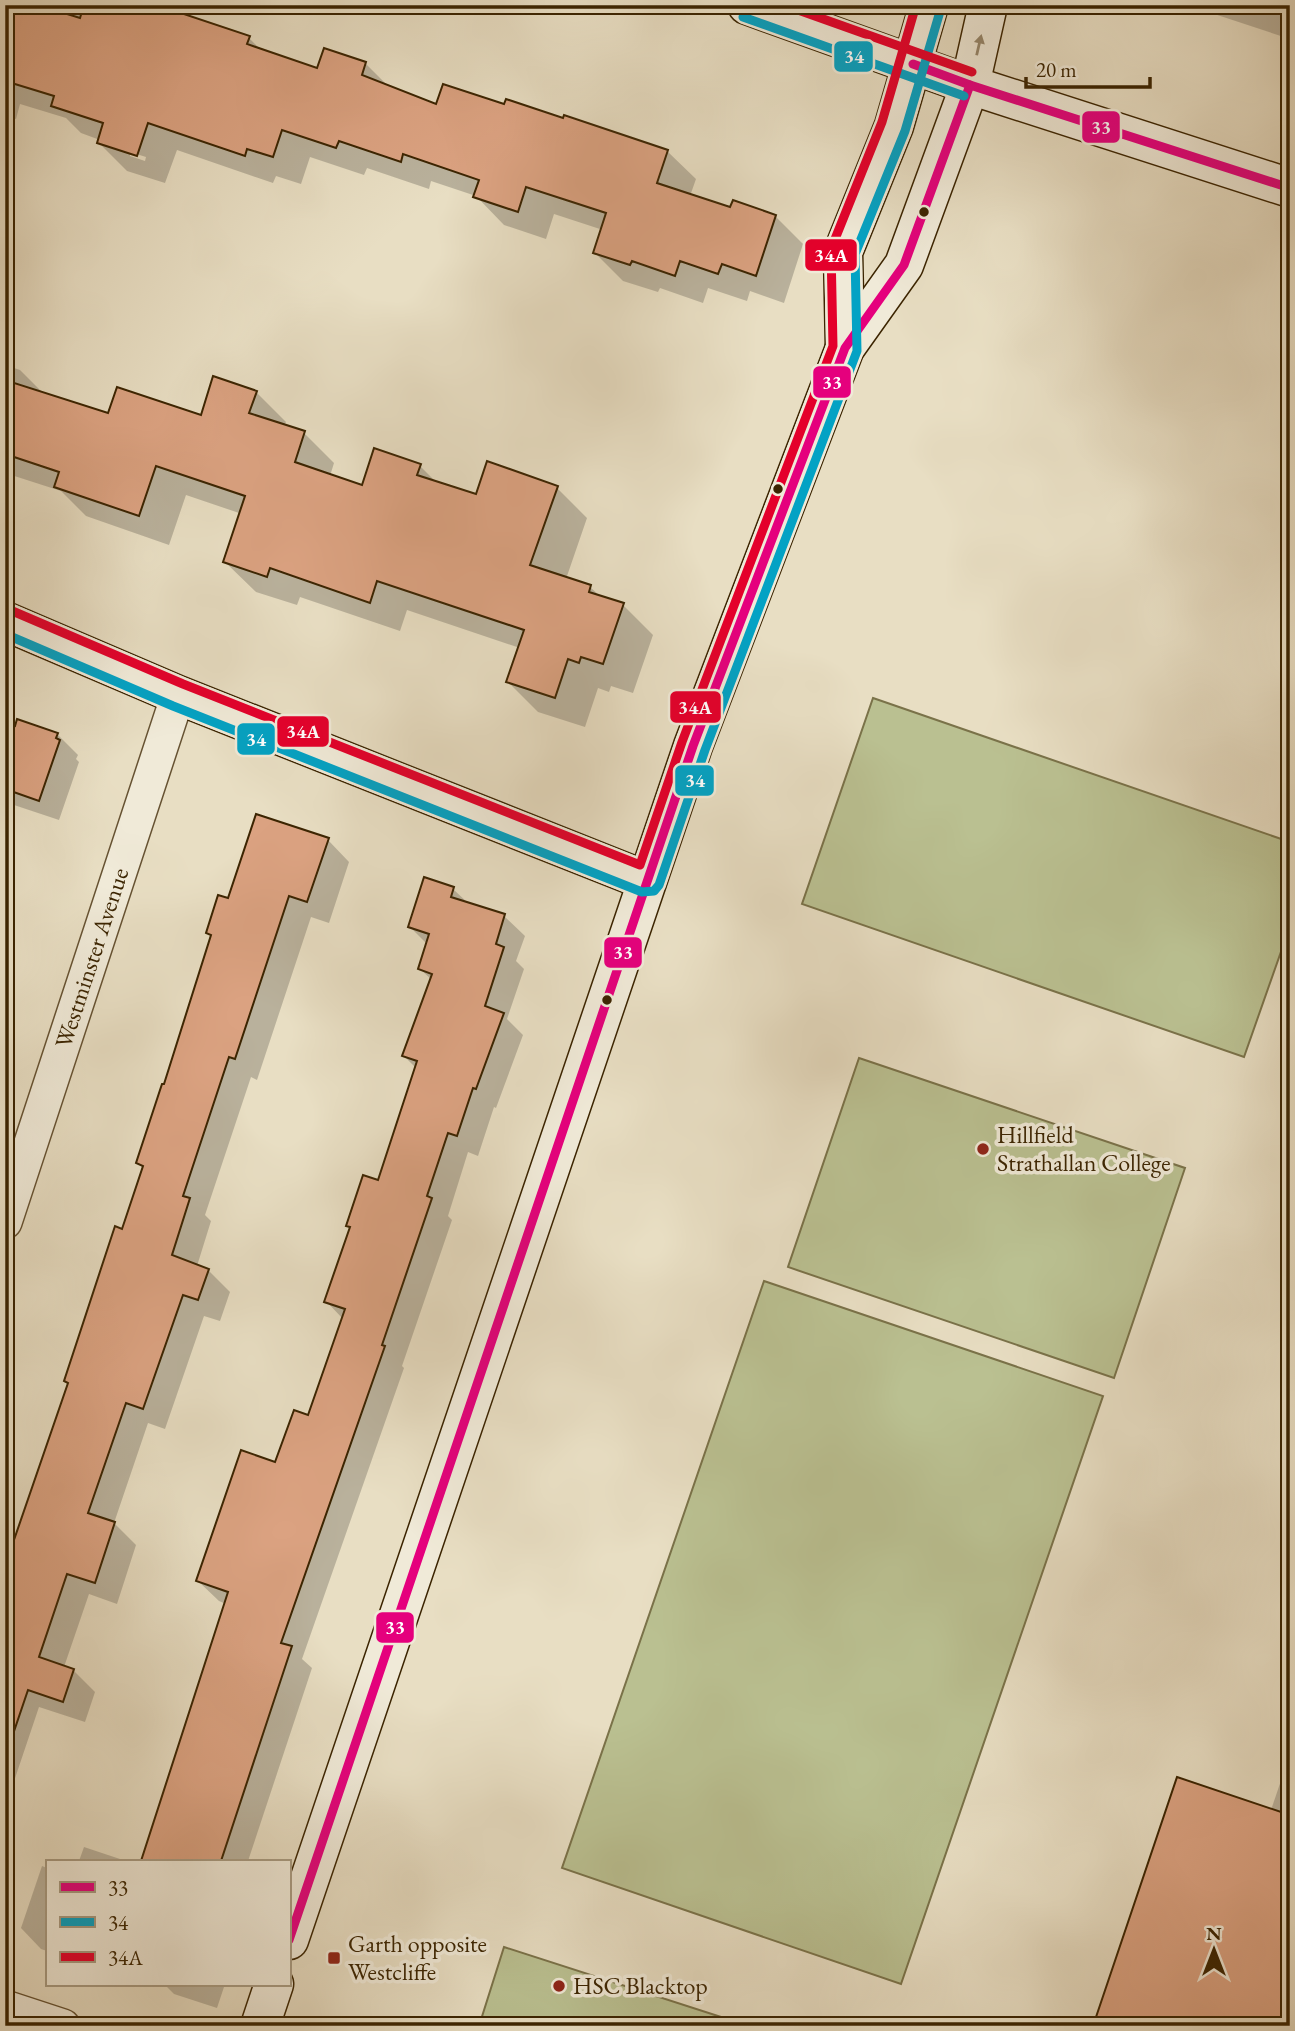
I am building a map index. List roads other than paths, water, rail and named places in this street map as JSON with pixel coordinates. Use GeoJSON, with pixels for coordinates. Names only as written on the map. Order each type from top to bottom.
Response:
{"type":"FeatureCollection","features":[{"type":"Feature","properties":{"kind":"main road"},"geometry":{"type":"LineString","coordinates":[[747,5],[970,85],[1290,188]]}},
{"type":"Feature","properties":{"kind":"main road"},"geometry":{"type":"LineString","coordinates":[[845,348],[843,252],[894,126],[929,5]]}},
{"type":"Feature","properties":{"kind":"main road"},"geometry":{"type":"LineString","coordinates":[[290,1937],[693,747],[845,348],[904,265],[970,85],[988,5]]}},
{"type":"Feature","properties":{"kind":"main road"},"geometry":{"type":"LineString","coordinates":[[5,621],[178,695],[647,881]]}},
{"type":"Feature","properties":{"kind":"main road"},"geometry":{"type":"LineString","coordinates":[[260,2026],[273,1986]]}},
{"type":"Feature","properties":{"kind":"street","name":"Westminster Avenue"},"geometry":{"type":"LineString","coordinates":[[5,1222],[178,695]]}},
{"type":"Feature","properties":{"kind":"street"},"geometry":{"type":"LineString","coordinates":[[5,2007],[63,2026]]}},
{"type":"Feature","properties":{"kind":"place","name":"Hillfield Strathallan College"},"geometry":{"type":"Point","coordinates":[983,1149]}},
{"type":"Feature","properties":{"kind":"place","name":"Garth opposite Westcliffe"},"geometry":{"type":"Point","coordinates":[334,1958]}},
{"type":"Feature","properties":{"kind":"place","name":"HSC Blacktop"},"geometry":{"type":"Point","coordinates":[559,1986]}}]}
